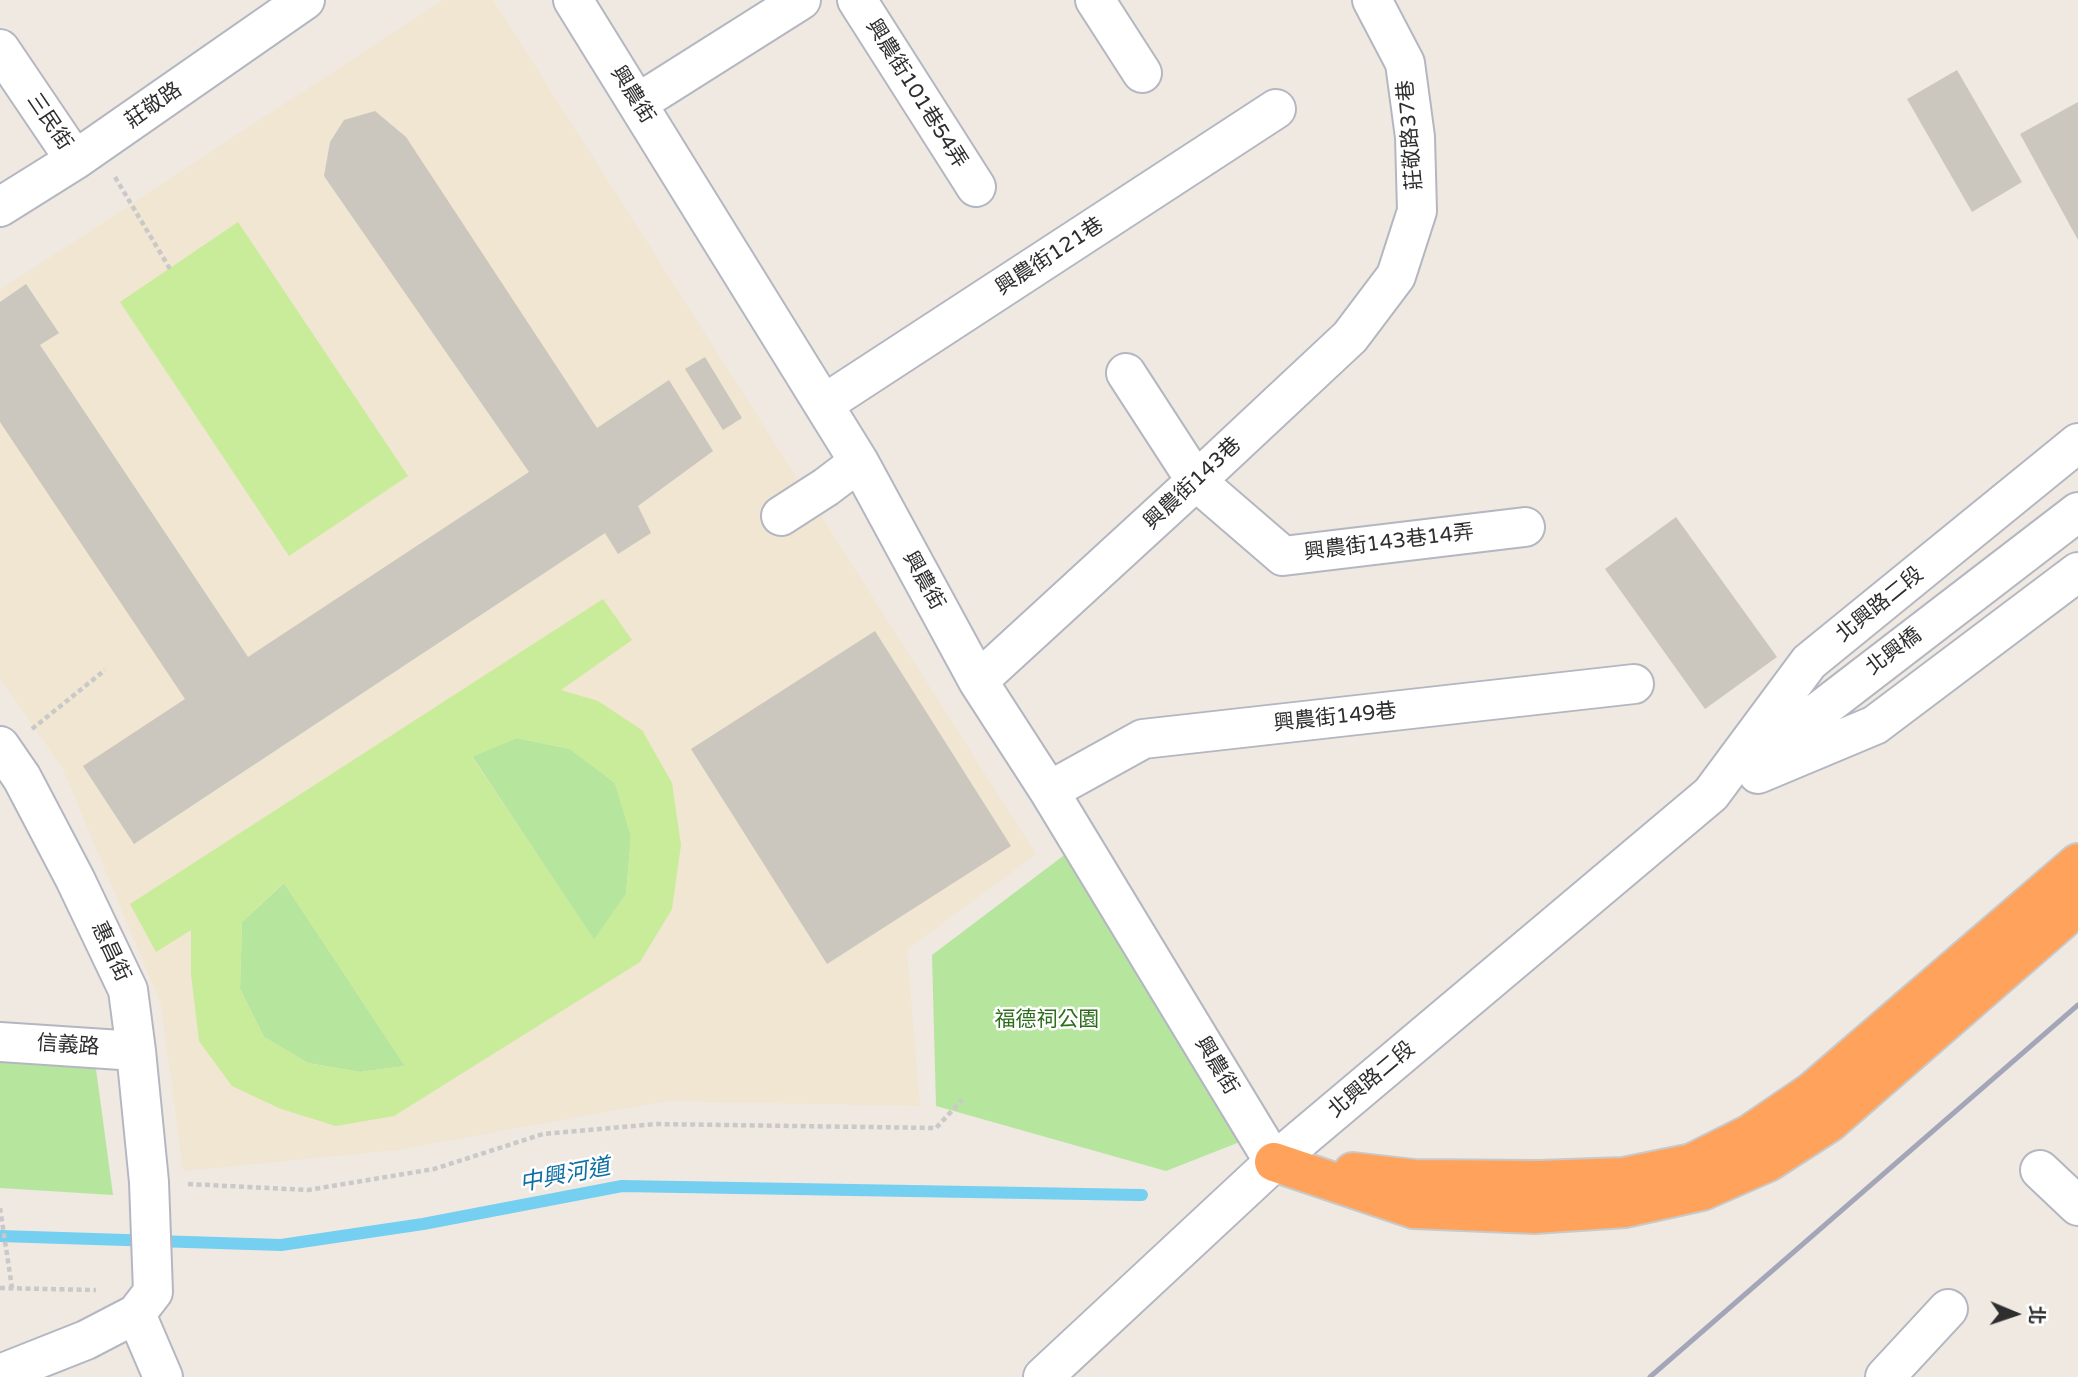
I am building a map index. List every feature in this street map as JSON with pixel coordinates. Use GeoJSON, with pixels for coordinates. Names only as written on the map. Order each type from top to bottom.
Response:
{"type":"FeatureCollection","features":[{"type":"Feature","properties":{"kind":"highway"},"geometry":{"type":"LineString","coordinates":[[1274,1162],[1414,1179],[1540,1180],[1623,1177],[1692,1163],[1750,1133],[1813,1091],[2078,863]]}},
{"type":"Feature","properties":{"kind":"highway"},"geometry":{"type":"LineString","coordinates":[[1274,1162],[1414,1209],[1534,1214],[1626,1208],[1702,1191],[1768,1162],[1830,1122],[2078,906]]}},
{"type":"Feature","properties":{"kind":"street","name":"莊敬路"},"geometry":{"type":"LineString","coordinates":[[0,207],[86,153],[305,0]]}},
{"type":"Feature","properties":{"kind":"street","name":"興農街"},"geometry":{"type":"LineString","coordinates":[[573,0],[859,462],[978,681],[1049,791],[1274,1162]]}},
{"type":"Feature","properties":{"kind":"street"},"geometry":{"type":"LineString","coordinates":[[638,103],[801,0]]}},
{"type":"Feature","properties":{"kind":"street","name":"興農街101巷54弄"},"geometry":{"type":"LineString","coordinates":[[857,0],[976,187]]}},
{"type":"Feature","properties":{"kind":"street"},"geometry":{"type":"LineString","coordinates":[[1095,0],[1142,73]]}},
{"type":"Feature","properties":{"kind":"street","name":"莊敬路37巷"},"geometry":{"type":"LineString","coordinates":[[1372,0],[1405,63],[1416,137],[1417,211],[1395,276]]}},
{"type":"Feature","properties":{"kind":"street","name":"三民街"},"geometry":{"type":"LineString","coordinates":[[0,49],[86,153]]}},
{"type":"Feature","properties":{"kind":"street","name":"興農街121巷"},"geometry":{"type":"LineString","coordinates":[[824,404],[1276,109]]}},
{"type":"Feature","properties":{"kind":"street","name":"興農街143巷"},"geometry":{"type":"LineString","coordinates":[[978,681],[1350,337],[1395,276]]}},
{"type":"Feature","properties":{"kind":"street","name":"興農街143巷14弄"},"geometry":{"type":"LineString","coordinates":[[1126,373],[1196,481],[1283,556],[1525,527]]}},
{"type":"Feature","properties":{"kind":"street","name":"北興路二段"},"geometry":{"type":"LineString","coordinates":[[1043,1377],[1274,1162],[1711,794],[1809,662],[2078,443]]}},
{"type":"Feature","properties":{"kind":"street"},"geometry":{"type":"LineString","coordinates":[[781,516],[859,462]]}},
{"type":"Feature","properties":{"kind":"street","name":"北興橋"},"geometry":{"type":"LineString","coordinates":[[1711,794],[2078,512]]}},
{"type":"Feature","properties":{"kind":"street","name":"北興路二段"},"geometry":{"type":"LineString","coordinates":[[1711,794],[1875,725],[2078,572]]}},
{"type":"Feature","properties":{"kind":"street","name":"興農街149巷"},"geometry":{"type":"LineString","coordinates":[[1049,791],[1143,739],[1634,684]]}},
{"type":"Feature","properties":{"kind":"street","name":"惠昌街"},"geometry":{"type":"LineString","coordinates":[[7,764],[75,879],[128,990],[149,1182],[145,1303]]}},
{"type":"Feature","properties":{"kind":"street","name":"信義路"},"geometry":{"type":"LineString","coordinates":[[0,1042],[136,1051]]}},
{"type":"Feature","properties":{"kind":"street"},"geometry":{"type":"LineString","coordinates":[[2040,1170],[2078,1206]]}},
{"type":"Feature","properties":{"kind":"street"},"geometry":{"type":"LineString","coordinates":[[0,1374],[86,1340],[145,1303],[163,1377]]}},
{"type":"Feature","properties":{"kind":"street"},"geometry":{"type":"LineString","coordinates":[[1885,1377],[1948,1309]]}},
{"type":"Feature","properties":{"kind":"path"},"geometry":{"type":"LineString","coordinates":[[86,153],[170,268]]}},
{"type":"Feature","properties":{"kind":"path"},"geometry":{"type":"LineString","coordinates":[[7,764],[105,670]]}},
{"type":"Feature","properties":{"kind":"path"},"geometry":{"type":"LineString","coordinates":[[149,1182],[308,1190],[434,1169],[543,1134],[654,1124],[936,1128],[962,1100]]}},
{"type":"Feature","properties":{"kind":"path"},"geometry":{"type":"LineString","coordinates":[[0,1208],[12,1288]]}},
{"type":"Feature","properties":{"kind":"path"},"geometry":{"type":"LineString","coordinates":[[0,1288],[145,1303]]}},
{"type":"Feature","properties":{"kind":"shaded area"},"geometry":{"type":"Polygon","coordinates":[[[443,0],[493,0],[1036,854],[907,950],[920,1106],[666,1101],[397,1150],[183,1171],[161,1004],[63,769],[0,678],[0,290],[443,0]]]}},
{"type":"Feature","properties":{"kind":"green space"},"geometry":{"type":"Polygon","coordinates":[[[238,222],[408,476],[289,556],[120,302],[238,222]]]}},
{"type":"Feature","properties":{"kind":"green space"},"geometry":{"type":"Polygon","coordinates":[[[603,599],[632,640],[561,690],[598,701],[642,730],[672,783],[681,845],[672,909],[640,962],[394,1116],[336,1126],[281,1109],[232,1086],[199,1041],[191,974],[191,930],[156,952],[130,904],[603,599]],[[517,738],[472,757],[594,939],[626,894],[631,836],[615,783],[570,749],[517,738]],[[284,883],[242,922],[240,989],[264,1037],[308,1063],[360,1072],[405,1066],[284,883]]]}},
{"type":"Feature","properties":{"kind":"green space"},"geometry":{"type":"Polygon","coordinates":[[[517,738],[570,749],[615,783],[631,836],[626,894],[594,940],[472,756],[517,738]]]}},
{"type":"Feature","properties":{"kind":"green space","name":"福德祠公園"},"geometry":{"type":"Polygon","coordinates":[[[1067,853],[1260,1134],[1166,1171],[936,1106],[932,955],[1067,853]]]}},
{"type":"Feature","properties":{"kind":"green space"},"geometry":{"type":"Polygon","coordinates":[[[284,883],[405,1066],[360,1072],[308,1063],[264,1037],[240,989],[242,922],[284,883]]]}},
{"type":"Feature","properties":{"kind":"green space"},"geometry":{"type":"Polygon","coordinates":[[[0,1062],[96,1069],[113,1195],[0,1188],[0,1062]]]}},
{"type":"Feature","properties":{"kind":"building"},"geometry":{"type":"Polygon","coordinates":[[[1957,70],[2022,182],[1972,212],[1907,99],[1957,70]]]}},
{"type":"Feature","properties":{"kind":"building"},"geometry":{"type":"Polygon","coordinates":[[[2078,102],[2078,240],[2020,134],[2078,102]]]}},
{"type":"Feature","properties":{"kind":"building"},"geometry":{"type":"Polygon","coordinates":[[[375,111],[406,137],[597,428],[669,380],[713,451],[638,506],[651,533],[618,554],[605,533],[134,844],[83,766],[185,699],[0,422],[0,302],[26,284],[59,333],[40,345],[248,657],[529,472],[324,176],[330,142],[344,120],[375,111]]]}},
{"type":"Feature","properties":{"kind":"building"},"geometry":{"type":"Polygon","coordinates":[[[705,357],[742,418],[723,430],[685,369],[705,357]]]}},
{"type":"Feature","properties":{"kind":"building"},"geometry":{"type":"Polygon","coordinates":[[[1676,517],[1777,657],[1705,709],[1605,569],[1676,517]]]}},
{"type":"Feature","properties":{"kind":"building"},"geometry":{"type":"Polygon","coordinates":[[[875,631],[1011,846],[827,964],[691,749],[875,631]]]}},
{"type":"Feature","properties":{"kind":"waterway","name":"中興河道"},"geometry":{"type":"LineString","coordinates":[[0,1236],[281,1245],[423,1224],[622,1186],[1142,1195]]}},
{"type":"Feature","properties":{"kind":"railway"},"geometry":{"type":"LineString","coordinates":[[1650,1377],[2078,1005]]}}]}
